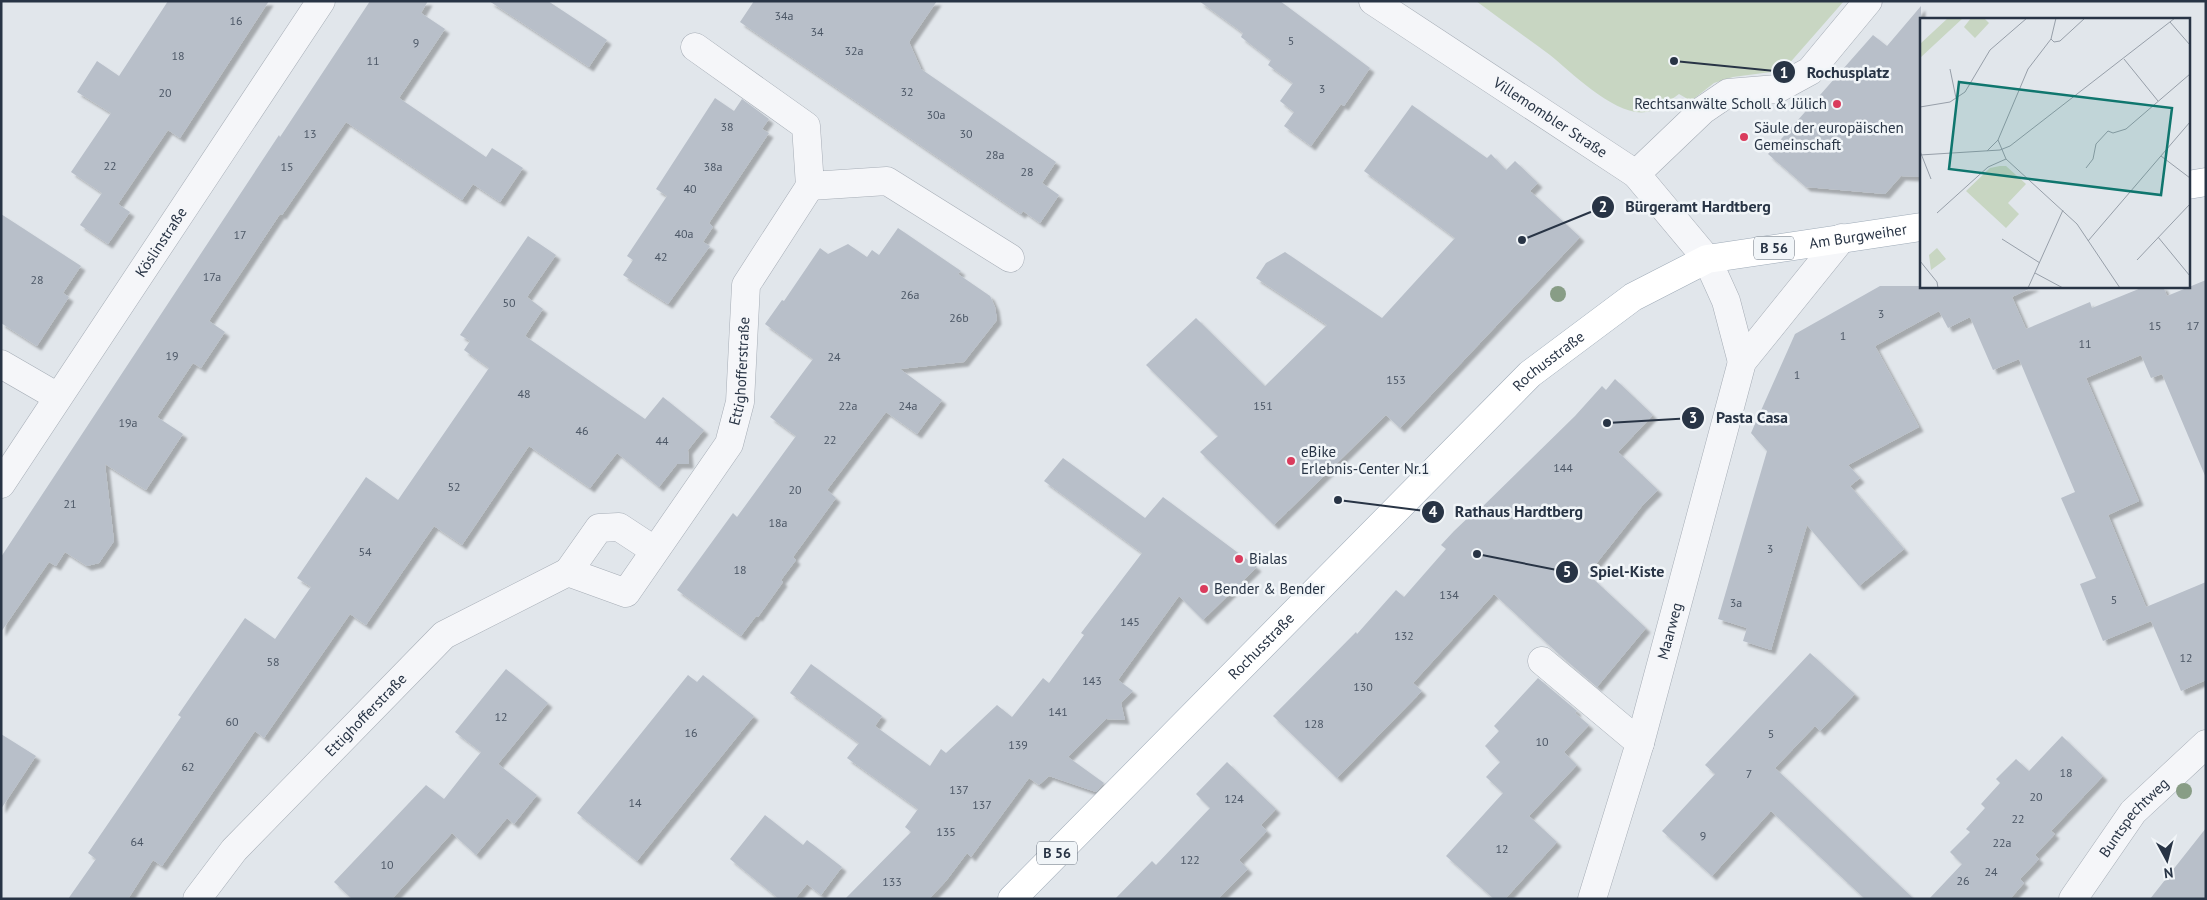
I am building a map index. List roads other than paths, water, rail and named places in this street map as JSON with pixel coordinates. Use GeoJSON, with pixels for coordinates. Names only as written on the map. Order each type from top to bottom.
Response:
{"type":"FeatureCollection","features":[{"type":"Feature","properties":{"kind":"main road"},"geometry":{"type":"LineString","coordinates":[[2190,185],[2206,182]]}},
{"type":"Feature","properties":{"kind":"main road","name":"Am Burgweiher"},"geometry":{"type":"LineString","coordinates":[[1706,259],[1920,227]]}},
{"type":"Feature","properties":{"kind":"main road","name":"Rochusstraße"},"geometry":{"type":"LineString","coordinates":[[1012,899],[1530,374],[1633,297],[1706,259]]}},
{"type":"Feature","properties":{"kind":"street","name":"Köslinstraße"},"geometry":{"type":"LineString","coordinates":[[1,484],[321,1]]}},
{"type":"Feature","properties":{"kind":"street","name":"Villemombler Straße"},"geometry":{"type":"LineString","coordinates":[[1373,1],[1636,174],[1706,259]]}},
{"type":"Feature","properties":{"kind":"street"},"geometry":{"type":"LineString","coordinates":[[1636,174],[1703,110],[1728,93],[1777,89],[1810,71],[1868,1]]}},
{"type":"Feature","properties":{"kind":"street"},"geometry":{"type":"LineString","coordinates":[[695,47],[806,126],[810,186],[887,181],[1010,258]]}},
{"type":"Feature","properties":{"kind":"street","name":"Ettighofferstraße"},"geometry":{"type":"LineString","coordinates":[[568,572],[626,592],[729,444],[740,402],[746,285],[810,186]]}},
{"type":"Feature","properties":{"kind":"street","name":"Maarweg"},"geometry":{"type":"LineString","coordinates":[[1592,899],[1640,743],[1742,362],[1842,238]]}},
{"type":"Feature","properties":{"kind":"street","name":"Maarweg"},"geometry":{"type":"LineString","coordinates":[[1706,259],[1726,301],[1742,362]]}},
{"type":"Feature","properties":{"kind":"street"},"geometry":{"type":"LineString","coordinates":[[1,364],[58,398]]}},
{"type":"Feature","properties":{"kind":"street","name":"Ettighofferstraße"},"geometry":{"type":"LineString","coordinates":[[197,899],[234,850],[444,635],[568,572],[599,528],[619,527],[654,550]]}},
{"type":"Feature","properties":{"kind":"street"},"geometry":{"type":"LineString","coordinates":[[1542,661],[1640,743]]}},
{"type":"Feature","properties":{"kind":"street","name":"Buntspechtweg"},"geometry":{"type":"LineString","coordinates":[[2072,899],[2133,812],[2206,744]]}},
{"type":"Feature","properties":{"kind":"place","name":"Rochusplatz"},"geometry":{"type":"Point","coordinates":[1674,61]}},
{"type":"Feature","properties":{"kind":"place","name":"Rechtsanwälte Scholl & Jülich"},"geometry":{"type":"Point","coordinates":[1837,104]}},
{"type":"Feature","properties":{"kind":"place","name":"Säule der europäischen Gemeinschaft"},"geometry":{"type":"Point","coordinates":[1744,137]}},
{"type":"Feature","properties":{"kind":"place","name":"Bürgeramt Hardtberg"},"geometry":{"type":"Point","coordinates":[1522,240]}},
{"type":"Feature","properties":{"kind":"place","name":"Pasta Casa"},"geometry":{"type":"Point","coordinates":[1607,423]}},
{"type":"Feature","properties":{"kind":"place","name":"eBike Erlebnis-Center Nr.1"},"geometry":{"type":"Point","coordinates":[1291,461]}},
{"type":"Feature","properties":{"kind":"place","name":"Rathaus Hardtberg"},"geometry":{"type":"Point","coordinates":[1338,500]}},
{"type":"Feature","properties":{"kind":"place","name":"Spiel-Kiste"},"geometry":{"type":"Point","coordinates":[1477,554]}},
{"type":"Feature","properties":{"kind":"place","name":"Bialas"},"geometry":{"type":"Point","coordinates":[1239,559]}},
{"type":"Feature","properties":{"kind":"place","name":"Bender & Bender"},"geometry":{"type":"Point","coordinates":[1204,589]}}]}
